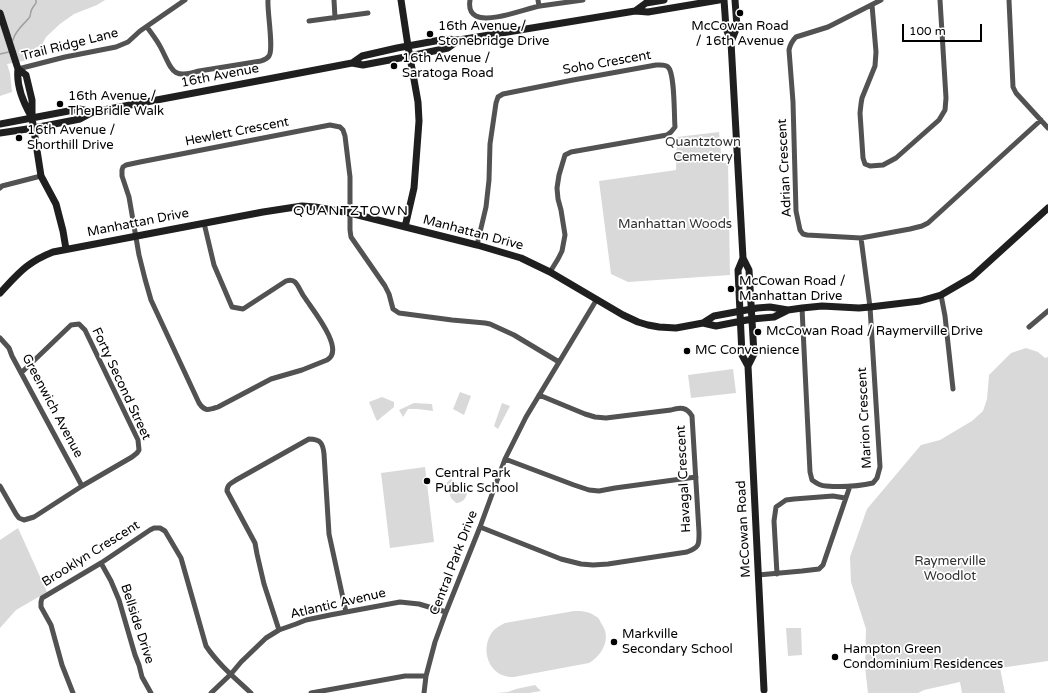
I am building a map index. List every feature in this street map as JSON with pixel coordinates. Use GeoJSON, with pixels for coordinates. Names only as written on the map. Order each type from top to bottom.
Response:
{"type":"FeatureCollection","features":[{"type":"Feature","properties":{"kind":"main road"},"geometry":{"type":"LineString","coordinates":[[401,0],[418,102],[419,120],[414,188],[405,227]]}},
{"type":"Feature","properties":{"kind":"main road","name":"16th Avenue"},"geometry":{"type":"LineString","coordinates":[[635,11],[646,3],[664,0]]}},
{"type":"Feature","properties":{"kind":"main road","name":"16th Avenue"},"geometry":{"type":"LineString","coordinates":[[352,63],[362,56],[408,46],[446,40],[459,40],[635,11],[648,12],[719,0]]}},
{"type":"Feature","properties":{"kind":"main road","name":"McCowan Road"},"geometry":{"type":"LineString","coordinates":[[724,0],[726,28],[731,42],[743,258],[749,270],[752,310],[754,354],[748,366]]}},
{"type":"Feature","properties":{"kind":"main road","name":"McCowan Road"},"geometry":{"type":"LineString","coordinates":[[731,42],[736,27],[735,0]]}},
{"type":"Feature","properties":{"kind":"main road"},"geometry":{"type":"LineString","coordinates":[[0,13],[18,69],[26,75],[32,100],[32,118],[41,176],[56,204],[66,250]]}},
{"type":"Feature","properties":{"kind":"main road","name":"16th Avenue"},"geometry":{"type":"LineString","coordinates":[[0,133],[80,119],[93,112],[352,63],[363,65],[410,56],[448,48],[459,40]]}},
{"type":"Feature","properties":{"kind":"main road","name":"16th Avenue"},"geometry":{"type":"LineString","coordinates":[[0,124],[79,109],[93,112]]}},
{"type":"Feature","properties":{"kind":"main road","name":"Manhattan Drive"},"geometry":{"type":"LineString","coordinates":[[0,293],[26,266],[52,252],[302,206],[350,213],[477,245],[521,258],[550,272],[623,315],[648,325],[676,328],[704,324],[716,326],[752,319],[774,317],[788,310]]}},
{"type":"Feature","properties":{"kind":"main road"},"geometry":{"type":"LineString","coordinates":[[788,310],[822,306],[859,308],[870,307],[920,301],[941,295],[972,277],[1048,208]]}},
{"type":"Feature","properties":{"kind":"main road","name":"McCowan Road"},"geometry":{"type":"LineString","coordinates":[[743,258],[738,270],[742,355],[748,366],[764,692]]}},
{"type":"Feature","properties":{"kind":"main road","name":"Manhattan Drive"},"geometry":{"type":"LineString","coordinates":[[704,324],[714,316],[770,306],[788,310]]}},
{"type":"Feature","properties":{"kind":"street","name":"Trail Ridge Lane"},"geometry":{"type":"LineString","coordinates":[[18,69],[64,57],[116,47],[128,42],[140,31],[185,0]]}},
{"type":"Feature","properties":{"kind":"street"},"geometry":{"type":"LineString","coordinates":[[147,27],[160,47],[170,67],[177,74],[190,74],[199,71],[261,61],[270,56],[271,48],[268,0]]}},
{"type":"Feature","properties":{"kind":"street"},"geometry":{"type":"LineString","coordinates":[[334,0],[335,18]]}},
{"type":"Feature","properties":{"kind":"street"},"geometry":{"type":"LineString","coordinates":[[470,0],[470,9],[472,13],[475,16],[485,18],[491,18],[539,6],[583,0]]}},
{"type":"Feature","properties":{"kind":"street"},"geometry":{"type":"LineString","coordinates":[[538,0],[539,6]]}},
{"type":"Feature","properties":{"kind":"street","name":"Adrian Crescent"},"geometry":{"type":"LineString","coordinates":[[881,0],[828,27],[796,37],[793,40],[789,50],[793,102],[796,211],[800,230],[804,234],[861,238],[922,226],[928,223],[1041,120]]}},
{"type":"Feature","properties":{"kind":"street"},"geometry":{"type":"LineString","coordinates":[[872,5],[876,52],[875,66],[862,98],[860,113],[863,158],[865,164],[870,166],[884,166],[896,158],[939,120],[945,110],[946,98],[940,0]]}},
{"type":"Feature","properties":{"kind":"street"},"geometry":{"type":"LineString","coordinates":[[1009,0],[1013,87],[1016,93],[1048,128]]}},
{"type":"Feature","properties":{"kind":"street"},"geometry":{"type":"LineString","coordinates":[[309,21],[368,13]]}},
{"type":"Feature","properties":{"kind":"street","name":"Soho Crescent"},"geometry":{"type":"LineString","coordinates":[[477,245],[486,208],[489,180],[490,144],[498,97],[503,94],[573,80],[656,65],[665,65],[671,72],[673,83],[675,127],[671,132],[667,135],[571,152],[565,155],[559,174],[557,188],[565,235],[562,251],[550,272]]}},
{"type":"Feature","properties":{"kind":"street","name":"Hewlett Crescent"},"geometry":{"type":"LineString","coordinates":[[136,236],[129,197],[122,176],[123,167],[126,165],[330,126],[340,127],[345,136],[350,177],[350,213]]}},
{"type":"Feature","properties":{"kind":"street"},"geometry":{"type":"LineString","coordinates":[[0,188],[2,186],[41,176]]}},
{"type":"Feature","properties":{"kind":"street"},"geometry":{"type":"LineString","coordinates":[[350,213],[351,237],[385,286],[393,309],[399,313],[490,324],[514,335],[559,362]]}},
{"type":"Feature","properties":{"kind":"street"},"geometry":{"type":"LineString","coordinates":[[136,236],[151,300],[203,408],[211,409],[218,407],[271,379],[302,370],[331,358],[333,348],[327,332],[296,282],[289,280],[286,281],[243,309],[232,307],[214,265],[204,223]]}},
{"type":"Feature","properties":{"kind":"street"},"geometry":{"type":"LineString","coordinates":[[861,238],[870,307]]}},
{"type":"Feature","properties":{"kind":"street"},"geometry":{"type":"LineString","coordinates":[[941,295],[945,316],[953,389]]}},
{"type":"Feature","properties":{"kind":"street","name":"Central Park Drive"},"geometry":{"type":"LineString","coordinates":[[424,693],[426,676],[435,642],[505,459],[517,433],[597,299]]}},
{"type":"Feature","properties":{"kind":"street","name":"Marion Crescent"},"geometry":{"type":"LineString","coordinates":[[802,308],[810,468],[812,480],[825,486],[850,486],[873,482],[877,478],[880,467],[870,307]]}},
{"type":"Feature","properties":{"kind":"street"},"geometry":{"type":"LineString","coordinates":[[1029,327],[1048,311]]}},
{"type":"Feature","properties":{"kind":"street","name":"Forty Second Street"},"geometry":{"type":"LineString","coordinates":[[0,486],[16,514],[19,518],[24,520],[34,517],[82,486],[132,457],[140,450],[138,440],[85,330],[78,324],[71,325],[22,373]]}},
{"type":"Feature","properties":{"kind":"street","name":"Greenwich Avenue"},"geometry":{"type":"LineString","coordinates":[[0,338],[9,348],[82,486]]}},
{"type":"Feature","properties":{"kind":"street","name":"Havagal Crescent"},"geometry":{"type":"LineString","coordinates":[[480,527],[561,559],[581,564],[608,564],[687,552],[694,550],[697,547],[699,541],[692,416],[687,410],[678,408],[606,418],[595,417],[539,395]]}},
{"type":"Feature","properties":{"kind":"street"},"geometry":{"type":"LineString","coordinates":[[279,630],[264,584],[255,543],[227,491],[227,487],[236,480],[310,439],[317,440],[323,447],[329,534],[346,612]]}},
{"type":"Feature","properties":{"kind":"street"},"geometry":{"type":"LineString","coordinates":[[505,459],[574,485],[589,490],[599,491],[696,477]]}},
{"type":"Feature","properties":{"kind":"street"},"geometry":{"type":"LineString","coordinates":[[758,575],[819,569],[823,565],[850,486]]}},
{"type":"Feature","properties":{"kind":"street"},"geometry":{"type":"LineString","coordinates":[[777,574],[774,521],[776,507],[786,500],[833,496],[845,498]]}},
{"type":"Feature","properties":{"kind":"street","name":"Brooklyn Crescent"},"geometry":{"type":"LineString","coordinates":[[73,693],[62,665],[51,625],[41,607],[42,598],[101,563],[154,528],[160,528],[165,531],[181,558],[206,646],[231,674],[251,693]]}},
{"type":"Feature","properties":{"kind":"street","name":"Bellside Drive"},"geometry":{"type":"LineString","coordinates":[[101,563],[116,592],[142,677],[151,693]]}},
{"type":"Feature","properties":{"kind":"street","name":"Atlantic Avenue"},"geometry":{"type":"LineString","coordinates":[[211,693],[266,638],[279,630],[306,620],[400,602],[419,604],[446,612]]}},
{"type":"Feature","properties":{"kind":"street"},"geometry":{"type":"LineString","coordinates":[[310,693],[404,676],[426,676]]}},
{"type":"Feature","properties":{"kind":"green space"},"geometry":{"type":"Polygon","coordinates":[[[0,0],[105,0],[97,5],[74,14],[60,24],[46,37],[42,45],[35,48],[28,60],[7,64],[10,73],[12,92],[0,96],[0,0]]]}},
{"type":"Feature","properties":{"kind":"green space","name":"Manhattan Woods"},"geometry":{"type":"Polygon","coordinates":[[[719,132],[722,163],[728,163],[730,275],[628,282],[611,274],[599,181],[676,170],[677,137],[719,132]]]}},
{"type":"Feature","properties":{"kind":"green space","name":"Raymerville Woodlot"},"geometry":{"type":"Polygon","coordinates":[[[1026,348],[1038,352],[1045,358],[1048,357],[1048,661],[1000,668],[1005,693],[962,693],[960,682],[924,690],[918,693],[868,693],[865,667],[866,629],[851,582],[850,557],[867,509],[921,445],[940,440],[972,421],[983,411],[987,399],[989,375],[1011,353],[1026,348]]]}},
{"type":"Feature","properties":{"kind":"green space"},"geometry":{"type":"Polygon","coordinates":[[[733,369],[736,393],[691,398],[688,375],[733,369]]]}},
{"type":"Feature","properties":{"kind":"green space"},"geometry":{"type":"Polygon","coordinates":[[[460,392],[471,396],[464,415],[453,409],[460,392]]]}},
{"type":"Feature","properties":{"kind":"green space"},"geometry":{"type":"Polygon","coordinates":[[[382,397],[394,402],[394,407],[377,421],[369,402],[382,397]]]}},
{"type":"Feature","properties":{"kind":"green space"},"geometry":{"type":"Polygon","coordinates":[[[414,403],[432,404],[433,411],[408,409],[403,417],[399,410],[414,403]]]}},
{"type":"Feature","properties":{"kind":"green space"},"geometry":{"type":"Polygon","coordinates":[[[502,403],[510,406],[498,429],[494,426],[502,403]]]}},
{"type":"Feature","properties":{"kind":"green space"},"geometry":{"type":"Polygon","coordinates":[[[425,467],[434,542],[390,548],[381,473],[425,467]]]}},
{"type":"Feature","properties":{"kind":"green space"},"geometry":{"type":"Polygon","coordinates":[[[451,479],[467,492],[466,497],[461,502],[456,503],[451,498],[448,489],[446,488],[447,482],[451,479]]]}},
{"type":"Feature","properties":{"kind":"green space"},"geometry":{"type":"Polygon","coordinates":[[[18,528],[47,592],[16,610],[0,628],[0,540],[18,528]]]}},
{"type":"Feature","properties":{"kind":"green space"},"geometry":{"type":"Polygon","coordinates":[[[574,611],[590,613],[597,617],[606,634],[606,640],[602,651],[589,663],[508,677],[498,673],[489,662],[486,649],[487,642],[496,628],[505,623],[574,611]]]}},
{"type":"Feature","properties":{"kind":"green space"},"geometry":{"type":"Polygon","coordinates":[[[786,628],[801,628],[802,655],[788,656],[786,628]]]}},
{"type":"Feature","properties":{"kind":"green space"},"geometry":{"type":"Polygon","coordinates":[[[535,685],[541,691],[529,693],[497,693],[508,692],[535,685]]]}},
{"type":"Feature","properties":{"kind":"waterway"},"geometry":{"type":"LineString","coordinates":[[13,40],[17,31],[30,17],[31,10],[36,3],[36,0]]}},
{"type":"Feature","properties":{"kind":"waterway"},"geometry":{"type":"LineString","coordinates":[[0,54],[9,52]]}},
{"type":"Feature","properties":{"kind":"place","name":"McCowan Road / 16th Avenue"},"geometry":{"type":"Point","coordinates":[740,13]}},
{"type":"Feature","properties":{"kind":"place","name":"16th Avenue / Stonebridge Drive"},"geometry":{"type":"Point","coordinates":[430,34]}},
{"type":"Feature","properties":{"kind":"place","name":"16th Avenue / Saratoga Road"},"geometry":{"type":"Point","coordinates":[394,66]}},
{"type":"Feature","properties":{"kind":"place","name":"16th Avenue / The Bridle Walk"},"geometry":{"type":"Point","coordinates":[60,104]}},
{"type":"Feature","properties":{"kind":"place","name":"16th Avenue / Shorthill Drive"},"geometry":{"type":"Point","coordinates":[19,138]}},
{"type":"Feature","properties":{"kind":"place","name":"McCowan Road / Manhattan Drive"},"geometry":{"type":"Point","coordinates":[731,289]}},
{"type":"Feature","properties":{"kind":"place","name":"McCowan Road / Raymerville Drive"},"geometry":{"type":"Point","coordinates":[758,332]}},
{"type":"Feature","properties":{"kind":"place","name":"MC Convenience"},"geometry":{"type":"Point","coordinates":[687,351]}},
{"type":"Feature","properties":{"kind":"place","name":"Central Park Public School"},"geometry":{"type":"Point","coordinates":[427,481]}},
{"type":"Feature","properties":{"kind":"place","name":"Markville Secondary School"},"geometry":{"type":"Point","coordinates":[614,642]}},
{"type":"Feature","properties":{"kind":"place","name":"Hampton Green Condominium Residences"},"geometry":{"type":"Point","coordinates":[835,657]}},
{"type":"Feature","properties":{"kind":"district","name":"QUANTZTOWN"},"geometry":{"type":"Point","coordinates":[351,211]}},
{"type":"Feature","properties":{"kind":"park label","name":"Quantztown Cemetery"},"geometry":{"type":"Point","coordinates":[703,150]}}]}
